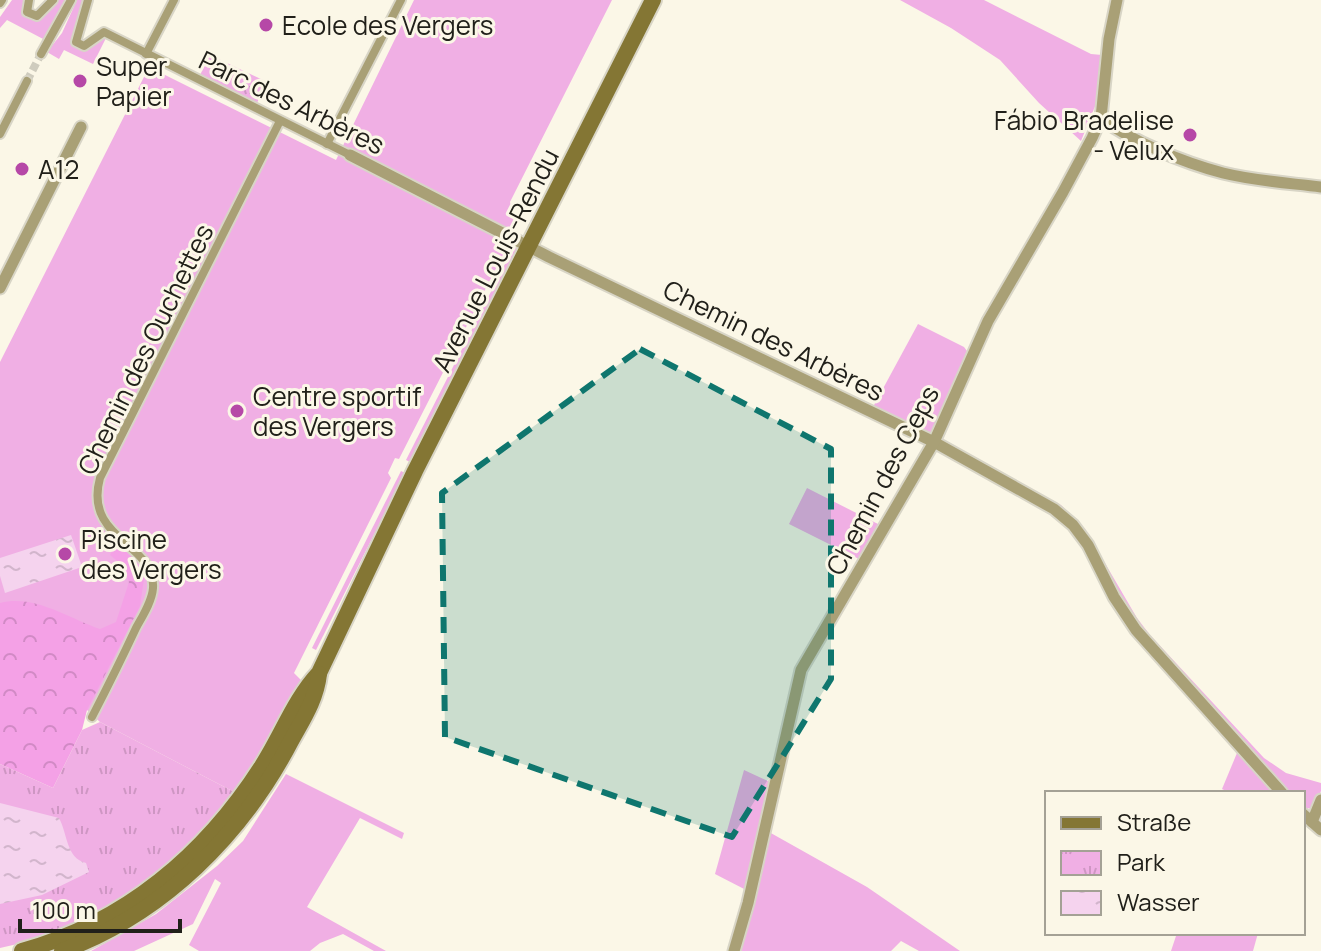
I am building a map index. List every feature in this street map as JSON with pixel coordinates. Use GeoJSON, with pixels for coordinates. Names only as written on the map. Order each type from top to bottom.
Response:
{"type":"FeatureCollection","features":[{"type":"Feature","properties":{"kind":"main road","name":"Avenue Louis-Rendu"},"geometry":{"type":"LineString","coordinates":[[62,951],[97,937],[145,909],[192,872],[225,839],[255,801],[314,699],[319,673],[415,471],[653,0]]}},
{"type":"Feature","properties":{"kind":"main road","name":"Avenue Louis-Rendu"},"geometry":{"type":"LineString","coordinates":[[22,951],[77,932],[116,912],[158,884],[189,858],[243,795],[270,754],[302,693],[319,673]]}},
{"type":"Feature","properties":{"kind":"street"},"geometry":{"type":"LineString","coordinates":[[29,0],[27,12],[37,16],[53,0]]}},
{"type":"Feature","properties":{"kind":"street"},"geometry":{"type":"LineString","coordinates":[[41,54],[71,0]]}},
{"type":"Feature","properties":{"kind":"street","name":"Parc des Arbères"},"geometry":{"type":"LineString","coordinates":[[88,0],[76,42],[84,46],[104,32],[529,247]]}},
{"type":"Feature","properties":{"kind":"street"},"geometry":{"type":"LineString","coordinates":[[146,54],[174,0]]}},
{"type":"Feature","properties":{"kind":"street"},"geometry":{"type":"LineString","coordinates":[[327,144],[401,0]]}},
{"type":"Feature","properties":{"kind":"street","name":"Chemin des Ceps"},"geometry":{"type":"LineString","coordinates":[[734,951],[748,903],[801,670],[934,442],[988,321],[1063,192],[1101,118],[1109,39],[1117,0]]}},
{"type":"Feature","properties":{"kind":"street"},"geometry":{"type":"LineString","coordinates":[[0,134],[27,81]]}},
{"type":"Feature","properties":{"kind":"street"},"geometry":{"type":"LineString","coordinates":[[1101,118],[1119,132],[1224,173],[1321,187]]}},
{"type":"Feature","properties":{"kind":"street","name":"Chemin des Ouchettes"},"geometry":{"type":"LineString","coordinates":[[92,717],[145,611],[153,588],[149,571],[135,551],[101,517],[97,500],[100,478],[280,121]]}},
{"type":"Feature","properties":{"kind":"street"},"geometry":{"type":"LineString","coordinates":[[0,288],[81,127]]}},
{"type":"Feature","properties":{"kind":"street","name":"Chemin des Arbères"},"geometry":{"type":"LineString","coordinates":[[529,247],[934,442],[1054,509],[1073,525],[1088,545],[1114,597],[1136,630],[1280,791]]}},
{"type":"Feature","properties":{"kind":"street"},"geometry":{"type":"LineString","coordinates":[[1312,822],[1321,800]]}},
{"type":"Feature","properties":{"kind":"highlighted area"},"geometry":{"type":"Polygon","coordinates":[[[640,349],[831,449],[831,679],[732,837],[445,737],[442,493],[640,349]]]}},
{"type":"Feature","properties":{"kind":"green space"},"geometry":{"type":"Polygon","coordinates":[[[12,0],[27,0],[24,13],[37,19],[57,0],[68,0],[45,40],[7,20],[0,28],[0,17],[12,0]]]}},
{"type":"Feature","properties":{"kind":"green space"},"geometry":{"type":"Polygon","coordinates":[[[77,0],[85,0],[73,43],[84,49],[103,35],[107,36],[93,64],[64,50],[59,59],[47,52],[62,33],[77,0]]]}},
{"type":"Feature","properties":{"kind":"green space","name":"Centre sportif des Vergers"},"geometry":{"type":"Polygon","coordinates":[[[414,0],[612,0],[510,202],[516,229],[399,459],[395,458],[388,473],[391,478],[294,673],[301,680],[236,793],[100,722],[87,710],[0,666],[0,362],[149,67],[336,160],[414,0]]]}},
{"type":"Feature","properties":{"kind":"green space"},"geometry":{"type":"Polygon","coordinates":[[[900,0],[984,0],[1091,54],[1102,55],[1096,104],[1081,141],[1039,103],[1000,60],[900,0]]]}},
{"type":"Feature","properties":{"kind":"green space"},"geometry":{"type":"Polygon","coordinates":[[[210,55],[267,82],[256,105],[199,77],[210,55]]]}},
{"type":"Feature","properties":{"kind":"green space"},"geometry":{"type":"Polygon","coordinates":[[[514,246],[519,249],[410,462],[406,460],[514,246]]]}},
{"type":"Feature","properties":{"kind":"green space"},"geometry":{"type":"Polygon","coordinates":[[[918,324],[967,351],[931,434],[873,407],[918,324]]]}},
{"type":"Feature","properties":{"kind":"green space"},"geometry":{"type":"Polygon","coordinates":[[[401,471],[405,473],[316,650],[312,648],[401,471]]]}},
{"type":"Feature","properties":{"kind":"green space"},"geometry":{"type":"Polygon","coordinates":[[[807,488],[880,525],[861,560],[789,524],[807,488]]]}},
{"type":"Feature","properties":{"kind":"green space"},"geometry":{"type":"Polygon","coordinates":[[[1060,504],[1085,529],[1150,635],[1264,758],[1286,773],[1321,783],[1321,791],[1313,808],[1305,809],[1305,791],[1286,791],[1145,635],[1060,504]]]}},
{"type":"Feature","properties":{"kind":"green space"},"geometry":{"type":"Polygon","coordinates":[[[117,542],[134,559],[144,579],[140,606],[87,710],[82,730],[53,788],[0,764],[0,603],[38,604],[100,629],[116,622],[129,582],[121,564],[110,555],[117,542]]]}},
{"type":"Feature","properties":{"kind":"green space"},"geometry":{"type":"Polygon","coordinates":[[[100,722],[236,793],[172,863],[128,896],[78,923],[0,948],[0,764],[53,788],[82,730],[100,722]]]}},
{"type":"Feature","properties":{"kind":"green space"},"geometry":{"type":"Polygon","coordinates":[[[1237,753],[1273,791],[1226,791],[1222,789],[1237,753]]]}},
{"type":"Feature","properties":{"kind":"green space"},"geometry":{"type":"Polygon","coordinates":[[[744,770],[770,782],[748,891],[715,874],[744,770]]]}},
{"type":"Feature","properties":{"kind":"green space"},"geometry":{"type":"Polygon","coordinates":[[[286,774],[404,833],[402,839],[360,818],[307,907],[386,951],[374,951],[343,934],[320,943],[310,951],[199,951],[189,945],[221,883],[215,879],[193,924],[134,951],[91,951],[156,914],[217,866],[243,841],[286,774]]]}},
{"type":"Feature","properties":{"kind":"green space"},"geometry":{"type":"Polygon","coordinates":[[[769,832],[867,887],[960,951],[919,951],[901,941],[891,951],[738,951],[769,832]]]}},
{"type":"Feature","properties":{"kind":"green space"},"geometry":{"type":"Polygon","coordinates":[[[1176,935],[1257,935],[1253,951],[1171,951],[1176,935]]]}},
{"type":"Feature","properties":{"kind":"water"},"geometry":{"type":"Polygon","coordinates":[[[71,535],[82,567],[5,593],[0,576],[0,558],[71,535]]]}},
{"type":"Feature","properties":{"kind":"water"},"geometry":{"type":"Polygon","coordinates":[[[0,803],[59,818],[71,851],[86,863],[89,872],[42,895],[0,904],[0,803]]]}},
{"type":"Feature","properties":{"kind":"tunnel"},"geometry":{"type":"LineString","coordinates":[[27,81],[41,54]]}},
{"type":"Feature","properties":{"kind":"place","name":"Ecole des Vergers"},"geometry":{"type":"Point","coordinates":[266,25]}},
{"type":"Feature","properties":{"kind":"place","name":"Super Papier"},"geometry":{"type":"Point","coordinates":[80,81]}},
{"type":"Feature","properties":{"kind":"place","name":"Fábio Bradelise - Velux"},"geometry":{"type":"Point","coordinates":[1190,135]}},
{"type":"Feature","properties":{"kind":"place","name":"A12"},"geometry":{"type":"Point","coordinates":[22,169]}},
{"type":"Feature","properties":{"kind":"place","name":"Centre sportif des Vergers"},"geometry":{"type":"Point","coordinates":[237,411]}},
{"type":"Feature","properties":{"kind":"place","name":"Piscine des Vergers"},"geometry":{"type":"Point","coordinates":[65,554]}}]}
